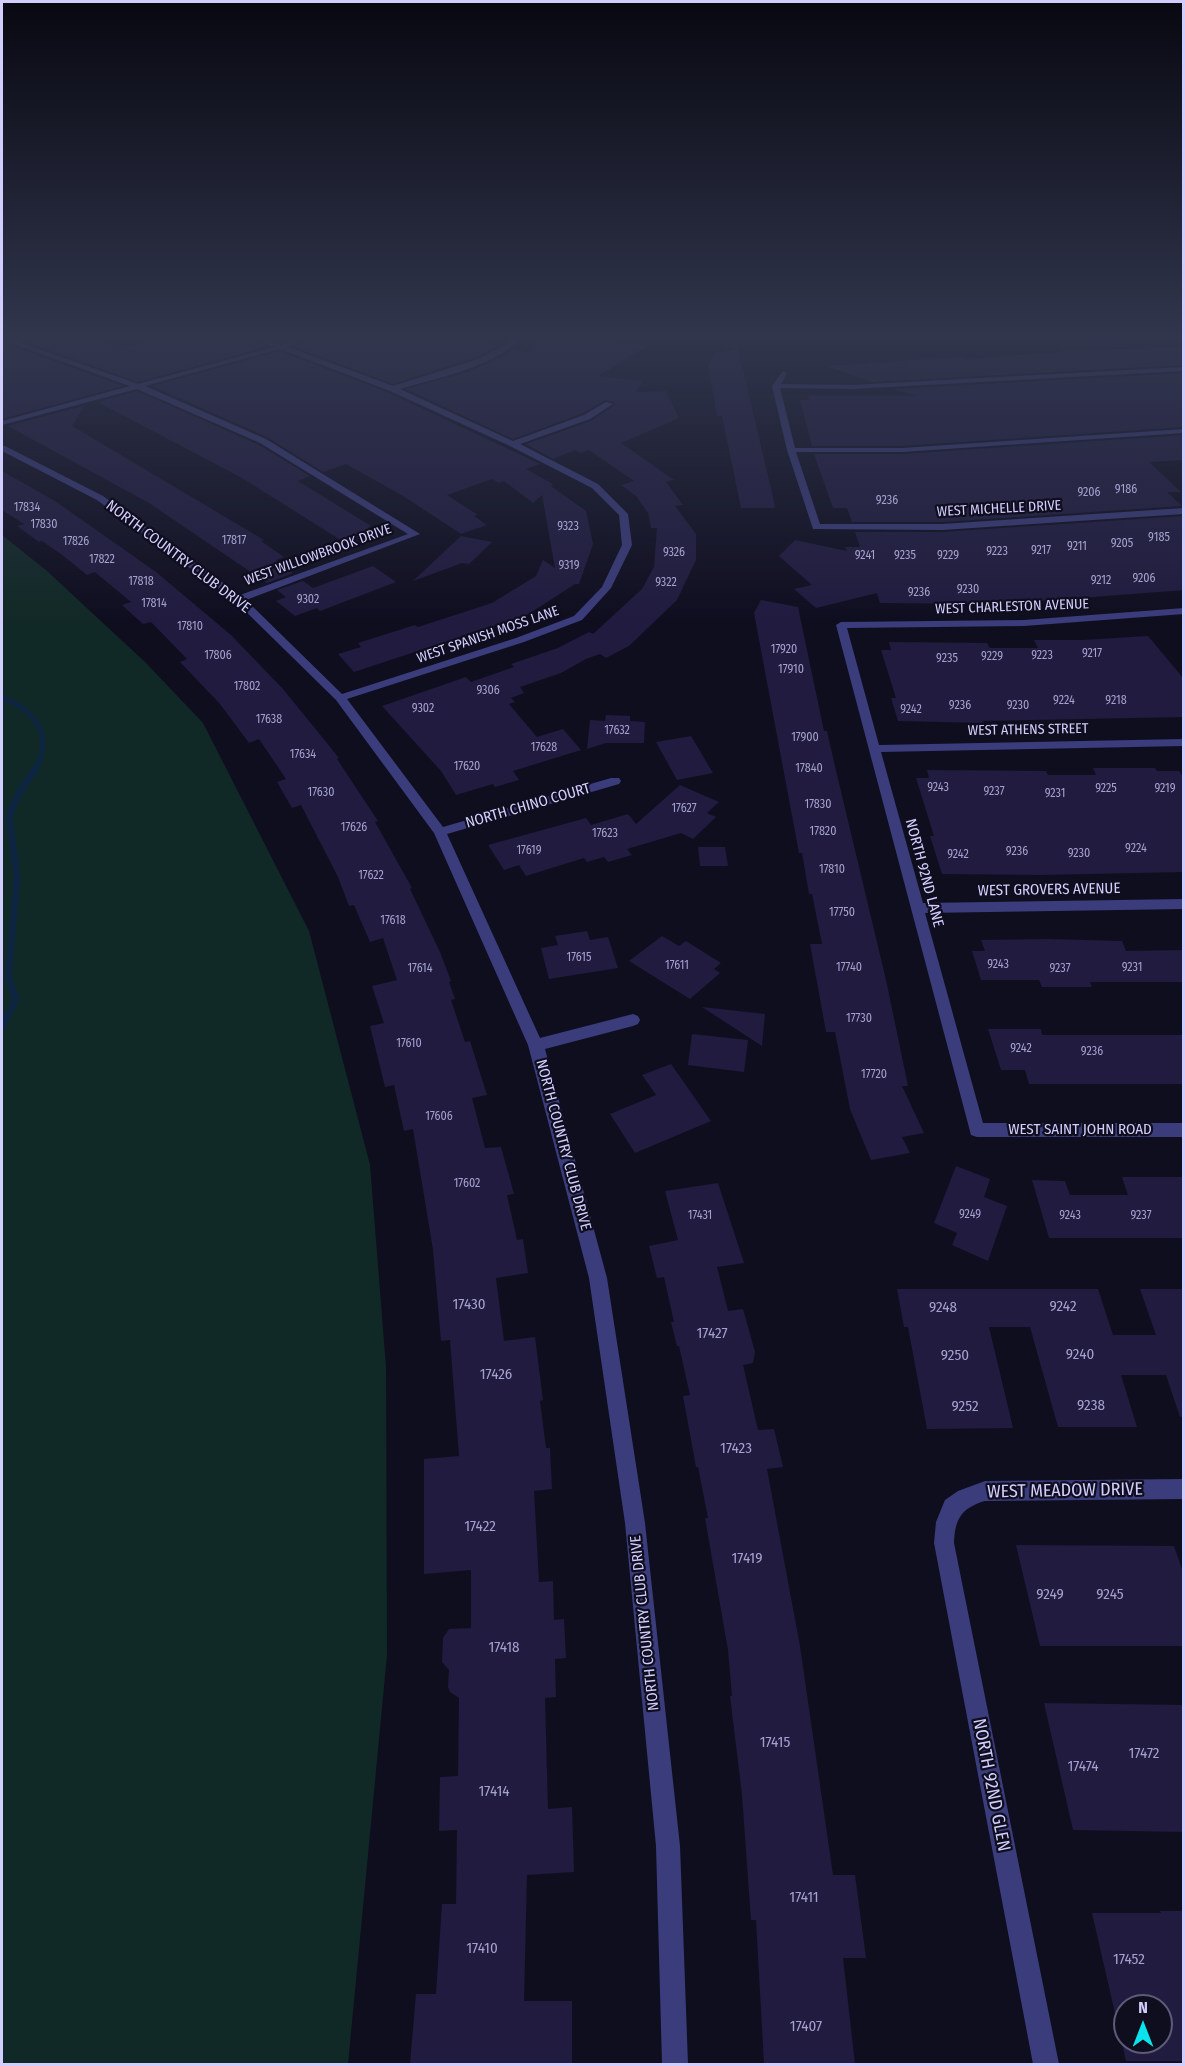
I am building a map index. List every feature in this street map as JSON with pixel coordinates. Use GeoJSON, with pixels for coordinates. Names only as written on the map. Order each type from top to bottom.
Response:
{"type":"FeatureCollection","features":[{"type":"Feature","properties":{"kind":"street","name":"WEST WILLOWBROOK DRIVE"},"geometry":{"type":"LineString","coordinates":[[239,599],[415,534],[263,441],[241,431]]}},
{"type":"Feature","properties":{"kind":"street","name":"WEST SPANISH MOSS LANE"},"geometry":{"type":"LineString","coordinates":[[340,698],[520,640],[578,618],[606,588],[627,545],[623,514],[595,486],[486,431]]}},
{"type":"Feature","properties":{"kind":"street"},"geometry":{"type":"LineString","coordinates":[[513,444],[547,431]]}},
{"type":"Feature","properties":{"kind":"street"},"geometry":{"type":"LineString","coordinates":[[787,431],[791,450],[902,450],[1178,431]]}},
{"type":"Feature","properties":{"kind":"street","name":"NORTH COUNTRY CLUB DRIVE"},"geometry":{"type":"LineString","coordinates":[[2,448],[100,498],[239,599],[340,698],[440,832],[536,1045],[598,1278],[634,1523],[668,1846],[675,2064]]}},
{"type":"Feature","properties":{"kind":"street","name":"WEST MICHELLE DRIVE"},"geometry":{"type":"LineString","coordinates":[[791,450],[816,527],[942,527],[1184,511]]}},
{"type":"Feature","properties":{"kind":"street","name":"WEST CHARLESTON AVENUE"},"geometry":{"type":"LineString","coordinates":[[841,625],[1024,623],[1184,611]]}},
{"type":"Feature","properties":{"kind":"street","name":"NORTH 92ND LANE"},"geometry":{"type":"LineString","coordinates":[[841,625],[977,1130]]}},
{"type":"Feature","properties":{"kind":"street","name":"WEST ATHENS STREET"},"geometry":{"type":"LineString","coordinates":[[874,748],[1184,742]]}},
{"type":"Feature","properties":{"kind":"street","name":"NORTH CHINO COURT"},"geometry":{"type":"LineString","coordinates":[[440,832],[615,781]]}},
{"type":"Feature","properties":{"kind":"street","name":"WEST GROVERS AVENUE"},"geometry":{"type":"LineString","coordinates":[[916,908],[1184,904]]}},
{"type":"Feature","properties":{"kind":"street"},"geometry":{"type":"LineString","coordinates":[[536,1045],[633,1020]]}},
{"type":"Feature","properties":{"kind":"street","name":"WEST SAINT JOHN ROAD"},"geometry":{"type":"LineString","coordinates":[[977,1130],[1184,1130]]}},
{"type":"Feature","properties":{"kind":"street","name":"WEST MEADOW DRIVE"},"geometry":{"type":"LineString","coordinates":[[952,1507],[965,1496],[985,1491],[1184,1489]]}},
{"type":"Feature","properties":{"kind":"street","name":"NORTH 92ND GLEN"},"geometry":{"type":"LineString","coordinates":[[952,1507],[944,1523],[944,1543],[1046,2064]]}},
{"type":"Feature","properties":{"kind":"green space"},"geometry":{"type":"Polygon","coordinates":[[[2,535],[47,571],[146,663],[203,723],[309,931],[370,1165],[386,1367],[387,1655],[348,2064],[2,2064],[2,535]]]}},
{"type":"Feature","properties":{"kind":"building"},"geometry":{"type":"Polygon","coordinates":[[[18,431],[81,431],[264,540],[261,541],[284,557],[276,560],[293,573],[267,583],[149,503],[18,431]]]}},
{"type":"Feature","properties":{"kind":"building"},"geometry":{"type":"Polygon","coordinates":[[[154,431],[228,431],[259,445],[310,476],[298,481],[371,526],[368,527],[375,531],[344,542],[242,478],[154,431]]]}},
{"type":"Feature","properties":{"kind":"building"},"geometry":{"type":"Polygon","coordinates":[[[254,431],[471,431],[540,464],[526,469],[553,484],[551,486],[586,511],[593,544],[579,584],[575,584],[527,615],[354,672],[338,654],[361,647],[358,643],[415,625],[418,627],[492,603],[536,576],[543,560],[555,568],[542,495],[533,503],[504,481],[499,483],[492,479],[447,495],[478,515],[474,516],[487,525],[461,534],[403,496],[346,464],[323,472],[254,431]]]}},
{"type":"Feature","properties":{"kind":"building"},"geometry":{"type":"Polygon","coordinates":[[[497,431],[533,431],[513,439],[497,431]]]}},
{"type":"Feature","properties":{"kind":"building"},"geometry":{"type":"Polygon","coordinates":[[[562,431],[648,431],[621,443],[674,480],[666,482],[683,505],[675,506],[696,534],[696,560],[677,600],[629,646],[606,658],[600,654],[561,673],[520,687],[524,693],[511,698],[515,702],[509,704],[537,737],[563,729],[581,750],[513,771],[519,780],[495,787],[493,784],[456,795],[441,771],[382,706],[466,677],[471,682],[514,667],[511,664],[558,648],[589,632],[593,634],[642,589],[654,567],[657,528],[651,528],[648,513],[636,496],[621,485],[634,481],[589,450],[580,453],[575,450],[553,459],[526,444],[562,431]]]}},
{"type":"Feature","properties":{"kind":"building"},"geometry":{"type":"Polygon","coordinates":[[[725,431],[757,431],[775,508],[741,508],[725,431]]]}},
{"type":"Feature","properties":{"kind":"building"},"geometry":{"type":"Polygon","coordinates":[[[808,431],[1118,431],[902,446],[812,446],[808,431]]]}},
{"type":"Feature","properties":{"kind":"building"},"geometry":{"type":"Polygon","coordinates":[[[1184,435],[1184,460],[1149,462],[1181,492],[1167,492],[1182,506],[942,522],[852,522],[847,508],[833,508],[814,454],[902,454],[1184,435]]]}},
{"type":"Feature","properties":{"kind":"building"},"geometry":{"type":"Polygon","coordinates":[[[2,471],[55,501],[156,572],[231,635],[283,689],[339,758],[337,759],[378,821],[375,822],[412,888],[410,889],[451,981],[449,982],[455,999],[451,1000],[465,1042],[470,1041],[487,1095],[472,1098],[485,1148],[501,1147],[514,1194],[507,1195],[517,1240],[523,1239],[528,1273],[496,1278],[504,1341],[535,1337],[546,1448],[550,1448],[552,1489],[534,1491],[539,1582],[553,1581],[554,1620],[564,1619],[566,1658],[555,1659],[556,1697],[545,1698],[548,1809],[572,1807],[574,1872],[527,1875],[524,2001],[572,2001],[572,2064],[410,2064],[416,1994],[436,1994],[442,1904],[456,1904],[457,1830],[439,1831],[440,1777],[458,1776],[459,1698],[450,1692],[448,1687],[449,1670],[442,1662],[443,1638],[449,1629],[471,1628],[471,1570],[424,1574],[424,1459],[459,1456],[450,1340],[441,1341],[433,1250],[413,1129],[404,1131],[394,1085],[385,1087],[370,1026],[384,1023],[372,986],[397,980],[383,938],[370,942],[354,905],[349,906],[338,877],[301,805],[292,808],[277,782],[286,779],[259,739],[249,743],[220,704],[180,662],[187,659],[151,622],[143,624],[122,605],[131,602],[95,572],[87,575],[61,554],[17,526],[24,524],[2,510],[2,471]]]}},
{"type":"Feature","properties":{"kind":"building"},"geometry":{"type":"Polygon","coordinates":[[[1184,516],[1184,590],[1002,604],[880,603],[877,593],[816,608],[794,589],[812,585],[779,556],[795,540],[847,551],[845,547],[860,547],[855,532],[942,532],[1184,516]]]}},
{"type":"Feature","properties":{"kind":"building"},"geometry":{"type":"Polygon","coordinates":[[[461,536],[492,542],[469,564],[462,563],[413,581],[461,536]]]}},
{"type":"Feature","properties":{"kind":"building"},"geometry":{"type":"Polygon","coordinates":[[[373,566],[396,582],[320,611],[317,608],[295,616],[276,601],[286,597],[277,590],[303,581],[313,588],[373,566]]]}},
{"type":"Feature","properties":{"kind":"building"},"geometry":{"type":"Polygon","coordinates":[[[761,600],[798,607],[824,731],[827,731],[886,980],[908,1086],[902,1086],[924,1133],[902,1137],[910,1153],[871,1160],[850,1109],[835,1032],[826,1032],[810,944],[822,944],[812,894],[809,894],[802,853],[799,853],[754,613],[761,600]]]}},
{"type":"Feature","properties":{"kind":"building"},"geometry":{"type":"Polygon","coordinates":[[[1148,636],[1184,679],[1184,717],[983,721],[984,723],[898,721],[891,698],[896,698],[881,650],[891,650],[889,642],[987,643],[990,648],[1038,648],[1034,640],[1148,636]]]}},
{"type":"Feature","properties":{"kind":"building"},"geometry":{"type":"Polygon","coordinates":[[[606,715],[630,716],[630,721],[645,722],[644,743],[606,743],[587,749],[590,720],[605,721],[606,715]]]}},
{"type":"Feature","properties":{"kind":"building"},"geometry":{"type":"Polygon","coordinates":[[[691,736],[713,773],[677,780],[656,742],[691,736]]]}},
{"type":"Feature","properties":{"kind":"building"},"geometry":{"type":"Polygon","coordinates":[[[1093,768],[1155,768],[1157,771],[1179,771],[1184,778],[1184,872],[1042,875],[942,874],[930,836],[934,836],[916,778],[929,778],[927,770],[1046,771],[1048,775],[1096,775],[1093,768]]]}},
{"type":"Feature","properties":{"kind":"building"},"geometry":{"type":"Polygon","coordinates":[[[680,785],[719,802],[707,813],[716,817],[693,839],[681,833],[627,849],[632,855],[608,862],[604,857],[587,862],[584,858],[526,876],[519,865],[504,870],[488,845],[586,818],[591,825],[628,814],[636,824],[680,785]]]}},
{"type":"Feature","properties":{"kind":"building"},"geometry":{"type":"Polygon","coordinates":[[[698,847],[725,847],[728,866],[700,866],[698,847]]]}},
{"type":"Feature","properties":{"kind":"building"},"geometry":{"type":"Polygon","coordinates":[[[587,931],[590,940],[608,937],[618,968],[549,979],[541,948],[558,945],[555,936],[587,931]]]}},
{"type":"Feature","properties":{"kind":"building"},"geometry":{"type":"Polygon","coordinates":[[[662,936],[679,946],[686,941],[721,963],[714,969],[720,973],[690,999],[629,961],[662,936]]]}},
{"type":"Feature","properties":{"kind":"building"},"geometry":{"type":"Polygon","coordinates":[[[981,940],[1122,941],[1126,951],[1184,950],[1184,982],[1090,982],[1092,987],[1042,987],[1039,980],[981,980],[972,951],[985,951],[981,940]]]}},
{"type":"Feature","properties":{"kind":"building"},"geometry":{"type":"Polygon","coordinates":[[[702,1007],[765,1014],[762,1046],[702,1007]]]}},
{"type":"Feature","properties":{"kind":"building"},"geometry":{"type":"Polygon","coordinates":[[[988,1029],[1041,1029],[1042,1035],[1184,1035],[1184,1084],[1029,1084],[1025,1070],[1001,1070],[988,1029]]]}},
{"type":"Feature","properties":{"kind":"building"},"geometry":{"type":"Polygon","coordinates":[[[692,1034],[748,1040],[744,1072],[688,1065],[692,1034]]]}},
{"type":"Feature","properties":{"kind":"building"},"geometry":{"type":"Polygon","coordinates":[[[671,1064],[711,1121],[635,1153],[610,1114],[656,1095],[642,1075],[671,1064]]]}},
{"type":"Feature","properties":{"kind":"building"},"geometry":{"type":"Polygon","coordinates":[[[956,1166],[990,1179],[984,1197],[1007,1206],[988,1261],[952,1245],[957,1233],[934,1223],[956,1166]]]}},
{"type":"Feature","properties":{"kind":"building"},"geometry":{"type":"Polygon","coordinates":[[[1122,1177],[1184,1177],[1184,1238],[1049,1238],[1032,1180],[1065,1181],[1070,1195],[1128,1195],[1122,1177]]]}},
{"type":"Feature","properties":{"kind":"building"},"geometry":{"type":"Polygon","coordinates":[[[718,1183],[744,1263],[717,1267],[728,1311],[743,1309],[755,1352],[753,1363],[743,1365],[758,1430],[774,1429],[783,1467],[767,1469],[800,1646],[833,1875],[855,1875],[866,1958],[843,1958],[855,2064],[764,2064],[756,1920],[751,1920],[742,1795],[730,1696],[732,1696],[728,1650],[705,1518],[708,1518],[683,1396],[690,1395],[671,1322],[674,1322],[664,1277],[657,1278],[649,1246],[678,1240],[665,1191],[718,1183]]]}},
{"type":"Feature","properties":{"kind":"building"},"geometry":{"type":"Polygon","coordinates":[[[897,1289],[1098,1289],[1113,1335],[1156,1335],[1140,1289],[1184,1289],[1184,1416],[1180,1417],[1166,1375],[1121,1375],[1137,1427],[1058,1427],[1030,1327],[989,1327],[1013,1428],[927,1429],[908,1327],[904,1327],[897,1289]]]}},
{"type":"Feature","properties":{"kind":"building"},"geometry":{"type":"Polygon","coordinates":[[[1016,1545],[1174,1546],[1184,1575],[1184,1646],[1040,1646],[1016,1545]]]}},
{"type":"Feature","properties":{"kind":"building"},"geometry":{"type":"Polygon","coordinates":[[[1044,1703],[1184,1705],[1184,1832],[1073,1830],[1044,1703]]]}},
{"type":"Feature","properties":{"kind":"building"},"geometry":{"type":"Polygon","coordinates":[[[1184,1911],[1184,2061],[1126,2061],[1124,2054],[1173,2054],[1173,1994],[1113,1994],[1113,2004],[1092,1913],[1184,1911]]]}},
{"type":"Feature","properties":{"kind":"waterway"},"geometry":{"type":"LineString","coordinates":[[2,697],[23,709],[38,725],[43,745],[36,768]]}},
{"type":"Feature","properties":{"kind":"waterway"},"geometry":{"type":"LineString","coordinates":[[2,1027],[16,999],[8,978],[17,877],[9,816],[19,793],[36,768]]}}]}
